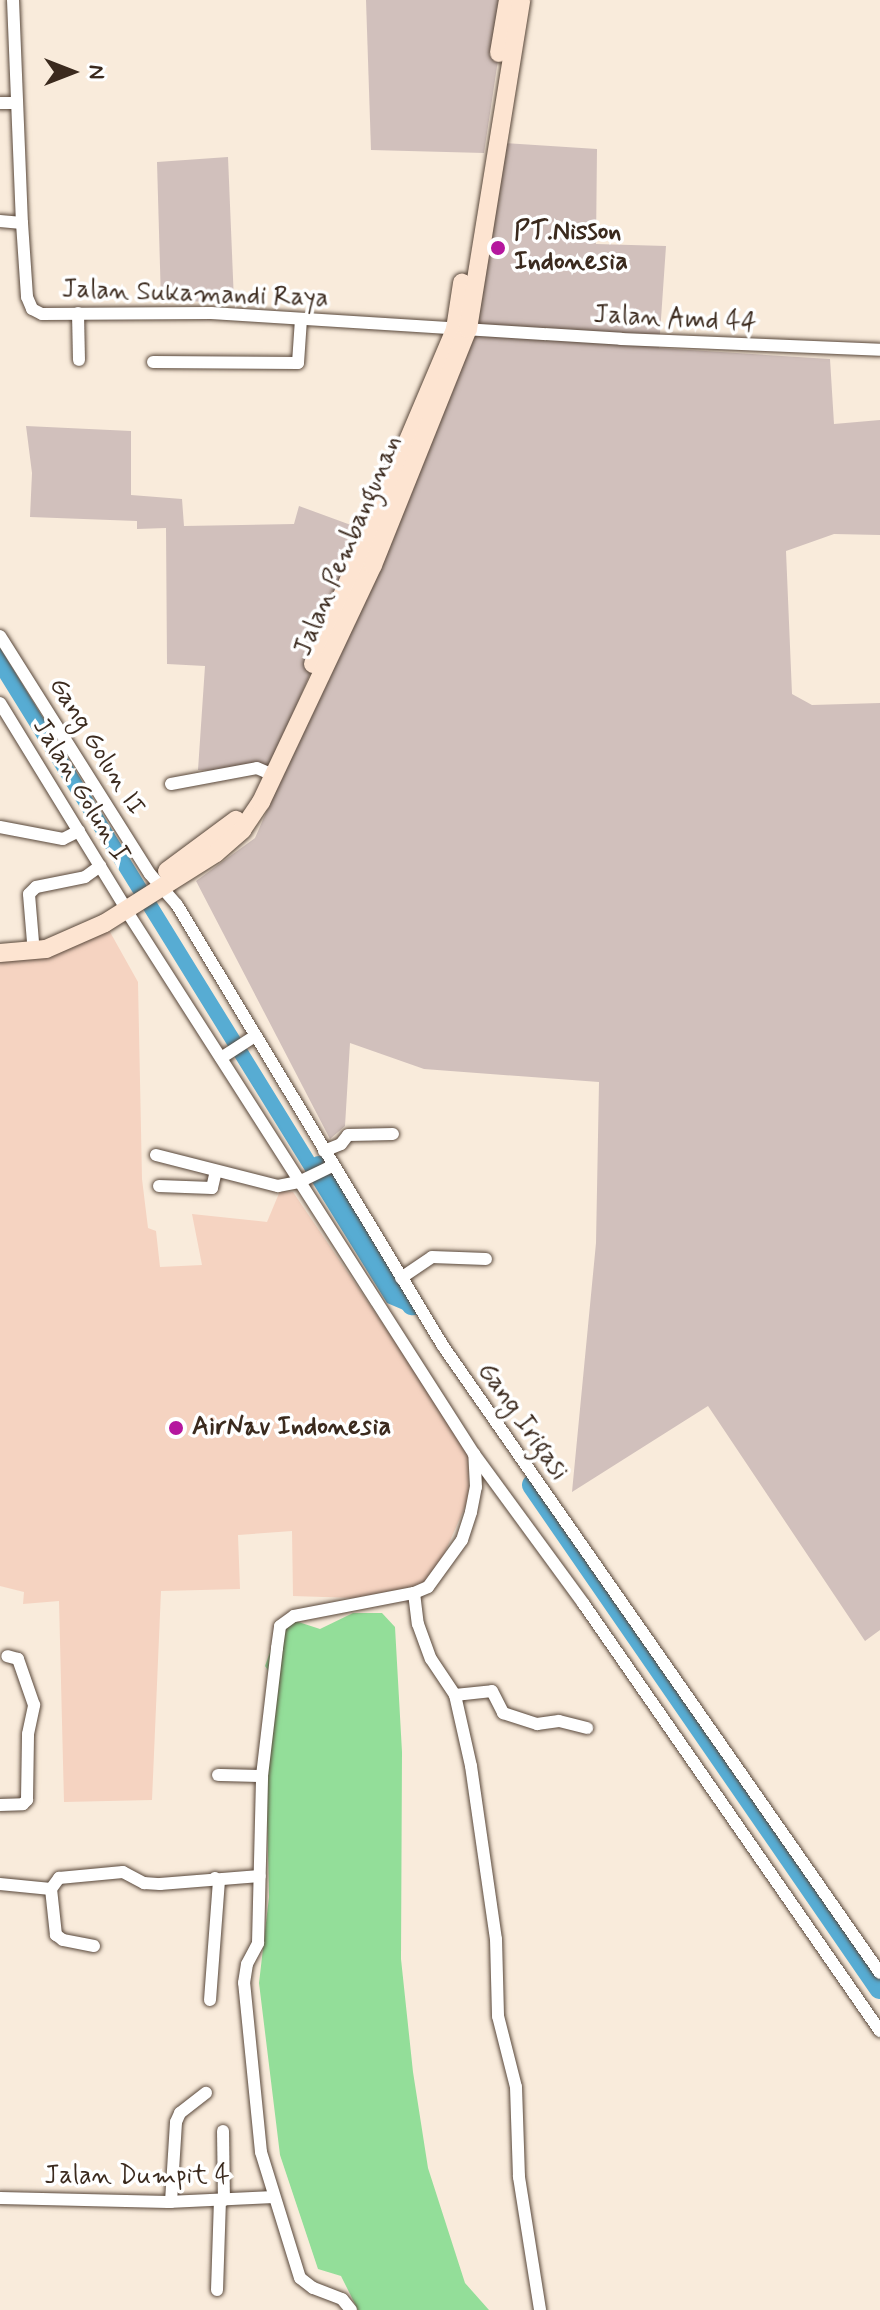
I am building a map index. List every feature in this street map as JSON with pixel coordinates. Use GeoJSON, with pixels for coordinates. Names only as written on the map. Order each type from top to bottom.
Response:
{"type":"FeatureCollection","features":[{"type":"Feature","properties":{"kind":"main road","name":"Jalan Pembangunan"},"geometry":{"type":"LineString","coordinates":[[158,884],[235,822],[266,772],[461,329],[508,0]]}},
{"type":"Feature","properties":{"kind":"main road","name":"Jalan Pembangunan"},"geometry":{"type":"LineString","coordinates":[[0,953],[46,949],[77,938],[234,838],[261,802],[373,565],[461,329],[521,0]]}},
{"type":"Feature","properties":{"kind":"main road","name":"Jalan Pembangunan"},"geometry":{"type":"LineString","coordinates":[[0,947],[69,933],[126,904]]}},
{"type":"Feature","properties":{"kind":"street"},"geometry":{"type":"LineString","coordinates":[[0,221],[22,223],[13,0]]}},
{"type":"Feature","properties":{"kind":"street"},"geometry":{"type":"LineString","coordinates":[[0,103],[17,103]]}},
{"type":"Feature","properties":{"kind":"street","name":"Jalan Sukamandi Raya"},"geometry":{"type":"LineString","coordinates":[[22,223],[27,297],[32,309],[42,314],[211,313],[461,329]]}},
{"type":"Feature","properties":{"kind":"street"},"geometry":{"type":"LineString","coordinates":[[78,313],[79,360]]}},
{"type":"Feature","properties":{"kind":"street"},"geometry":{"type":"LineString","coordinates":[[153,362],[298,363],[301,319]]}},
{"type":"Feature","properties":{"kind":"street","name":"Jalan Amd 44"},"geometry":{"type":"LineString","coordinates":[[461,329],[880,350]]}},
{"type":"Feature","properties":{"kind":"street","name":"Gang Golun II"},"geometry":{"type":"LineString","coordinates":[[0,636],[158,884]]}},
{"type":"Feature","properties":{"kind":"street","name":"Jalan Golun I"},"geometry":{"type":"LineString","coordinates":[[0,703],[100,866],[304,1180],[474,1454],[592,1615],[880,2031]]}},
{"type":"Feature","properties":{"kind":"street"},"geometry":{"type":"LineString","coordinates":[[171,784],[257,768],[266,772]]}},
{"type":"Feature","properties":{"kind":"street"},"geometry":{"type":"LineString","coordinates":[[0,827],[63,839],[79,831]]}},
{"type":"Feature","properties":{"kind":"street"},"geometry":{"type":"LineString","coordinates":[[33,942],[29,894],[36,887],[85,877],[100,866]]}},
{"type":"Feature","properties":{"kind":"street","name":"Gang Irigasi"},"geometry":{"type":"LineString","coordinates":[[158,884],[251,1039],[324,1151],[328,1168],[501,1432],[880,1973]]}},
{"type":"Feature","properties":{"kind":"street"},"geometry":{"type":"LineString","coordinates":[[225,1055],[251,1039]]}},
{"type":"Feature","properties":{"kind":"street"},"geometry":{"type":"LineString","coordinates":[[324,1151],[341,1144],[348,1135],[393,1134]]}},
{"type":"Feature","properties":{"kind":"street"},"geometry":{"type":"LineString","coordinates":[[156,1155],[278,1186],[304,1180],[328,1168]]}},
{"type":"Feature","properties":{"kind":"street"},"geometry":{"type":"LineString","coordinates":[[159,1186],[212,1188],[216,1171]]}},
{"type":"Feature","properties":{"kind":"street"},"geometry":{"type":"LineString","coordinates":[[401,1278],[432,1257],[486,1259]]}},
{"type":"Feature","properties":{"kind":"street"},"geometry":{"type":"LineString","coordinates":[[351,2310],[342,2299],[313,2288],[300,2278],[261,2152],[244,1983],[247,1964],[258,1943],[262,1776],[280,1626],[302,1612],[414,1593],[428,1587],[462,1540],[476,1487],[474,1454]]}},
{"type":"Feature","properties":{"kind":"street"},"geometry":{"type":"LineString","coordinates":[[414,1593],[418,1624],[431,1659],[455,1695],[471,1766],[496,1939],[498,2016],[516,2087],[519,2177],[540,2310]]}},
{"type":"Feature","properties":{"kind":"street"},"geometry":{"type":"LineString","coordinates":[[0,1805],[23,1804],[27,1800],[28,1734],[34,1705],[18,1659],[7,1656]]}},
{"type":"Feature","properties":{"kind":"street"},"geometry":{"type":"LineString","coordinates":[[455,1695],[492,1691],[503,1713],[537,1724],[559,1721],[587,1728]]}},
{"type":"Feature","properties":{"kind":"street"},"geometry":{"type":"LineString","coordinates":[[218,1775],[262,1776]]}},
{"type":"Feature","properties":{"kind":"street"},"geometry":{"type":"LineString","coordinates":[[94,1946],[63,1940],[56,1935],[51,1889],[59,1878],[123,1872],[152,1883],[260,1876]]}},
{"type":"Feature","properties":{"kind":"street"},"geometry":{"type":"LineString","coordinates":[[210,2000],[219,1881],[215,1878]]}},
{"type":"Feature","properties":{"kind":"street"},"geometry":{"type":"LineString","coordinates":[[0,1884],[51,1889]]}},
{"type":"Feature","properties":{"kind":"street"},"geometry":{"type":"LineString","coordinates":[[171,2202],[176,2122],[180,2113],[206,2093]]}},
{"type":"Feature","properties":{"kind":"street"},"geometry":{"type":"LineString","coordinates":[[217,2290],[223,2131]]}},
{"type":"Feature","properties":{"kind":"street","name":"Jalan Dumpit 4"},"geometry":{"type":"LineString","coordinates":[[0,2198],[171,2202],[274,2197]]}},
{"type":"Feature","properties":{"kind":"shaded area"},"geometry":{"type":"Polygon","coordinates":[[[366,0],[507,0],[484,153],[371,150],[366,0]]]}},
{"type":"Feature","properties":{"kind":"shaded area"},"geometry":{"type":"Polygon","coordinates":[[[503,143],[597,149],[596,244],[666,246],[659,348],[830,359],[834,424],[880,420],[880,535],[834,534],[786,551],[792,694],[812,705],[880,703],[880,1630],[865,1641],[708,1406],[572,1492],[596,1243],[599,1082],[424,1069],[350,1043],[345,1126],[330,1139],[196,881],[255,838],[473,334],[503,143]]]}},
{"type":"Feature","properties":{"kind":"shaded area"},"geometry":{"type":"Polygon","coordinates":[[[228,157],[234,302],[161,301],[157,162],[228,157]]]}},
{"type":"Feature","properties":{"kind":"shaded area"},"geometry":{"type":"Polygon","coordinates":[[[26,426],[131,431],[131,495],[182,499],[184,526],[294,524],[299,506],[370,532],[268,773],[198,770],[205,666],[167,664],[166,528],[137,529],[137,521],[30,517],[32,473],[26,426]]]}},
{"type":"Feature","properties":{"kind":"shaded area","name":"AirNav Indonesia"},"geometry":{"type":"Polygon","coordinates":[[[105,923],[138,982],[142,1179],[148,1228],[156,1231],[160,1267],[202,1265],[192,1214],[267,1222],[280,1191],[293,1192],[468,1449],[469,1498],[437,1570],[421,1585],[354,1598],[293,1596],[292,1531],[238,1535],[240,1589],[161,1591],[152,1800],[64,1802],[59,1601],[23,1604],[24,1592],[0,1586],[0,951],[77,938],[105,923]]]}},
{"type":"Feature","properties":{"kind":"green space"},"geometry":{"type":"Polygon","coordinates":[[[353,1613],[382,1613],[395,1627],[402,1752],[401,1959],[413,2072],[428,2168],[465,2283],[489,2310],[358,2310],[341,2276],[318,2269],[280,2155],[259,1983],[269,1897],[266,1760],[274,1679],[265,1666],[283,1617],[320,1629],[353,1613]]]}},
{"type":"Feature","properties":{"kind":"water"},"geometry":{"type":"Polygon","coordinates":[[[0,648],[413,1314],[387,1303],[0,678],[0,648]]]}},
{"type":"Feature","properties":{"kind":"waterway"},"geometry":{"type":"LineString","coordinates":[[319,1167],[412,1304]]}},
{"type":"Feature","properties":{"kind":"waterway"},"geometry":{"type":"LineString","coordinates":[[533,1485],[880,1988]]}},
{"type":"Feature","properties":{"kind":"place","name":"PT.Nisson Indonesia"},"geometry":{"type":"Point","coordinates":[498,248]}},
{"type":"Feature","properties":{"kind":"place","name":"AirNav Indonesia"},"geometry":{"type":"Point","coordinates":[176,1428]}}]}
